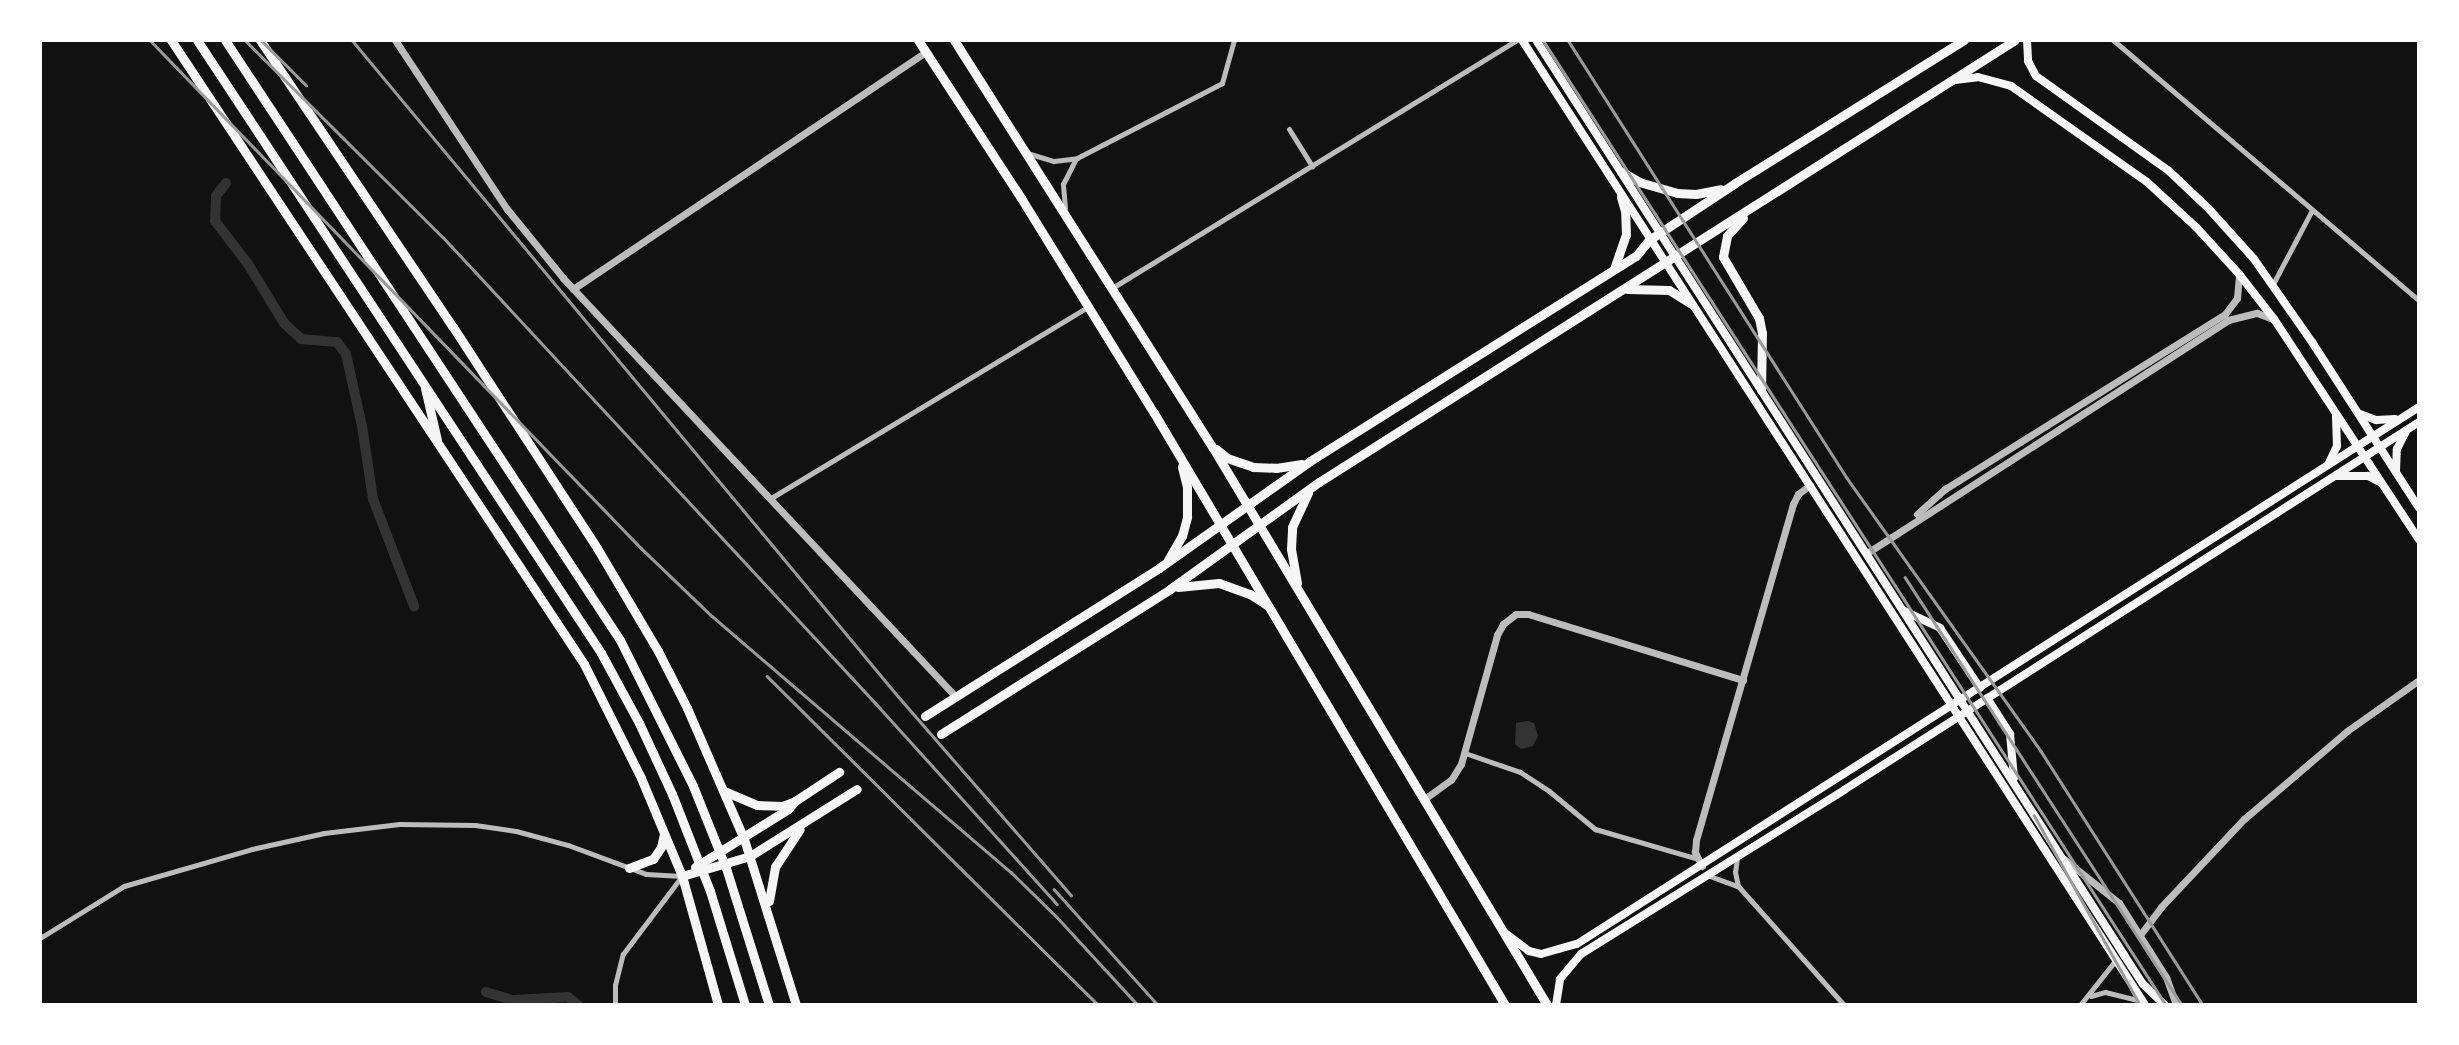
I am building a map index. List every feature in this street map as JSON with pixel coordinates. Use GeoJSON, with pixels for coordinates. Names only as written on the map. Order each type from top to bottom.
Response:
{"type":"FeatureCollection","features":[{"type":"Feature","properties":{"kind":"main road"},"geometry":{"type":"LineString","coordinates":[[171,40],[583,664],[632,759],[682,876],[718,1005]]}},
{"type":"Feature","properties":{"kind":"main road"},"geometry":{"type":"LineString","coordinates":[[197,40],[588,631],[639,723],[672,794],[735,968],[745,1005]]}},
{"type":"Feature","properties":{"kind":"main road"},"geometry":{"type":"LineString","coordinates":[[225,40],[602,608],[641,677],[693,786],[726,868],[769,1005]]}},
{"type":"Feature","properties":{"kind":"main road"},"geometry":{"type":"LineString","coordinates":[[260,40],[421,278],[618,581],[673,680],[744,839],[796,1005]]}},
{"type":"Feature","properties":{"kind":"main road"},"geometry":{"type":"LineString","coordinates":[[918,40],[1089,306],[1274,612],[1505,1005]]}},
{"type":"Feature","properties":{"kind":"main road"},"geometry":{"type":"LineString","coordinates":[[954,40],[1210,443],[1547,1005]]}},
{"type":"Feature","properties":{"kind":"main road"},"geometry":{"type":"LineString","coordinates":[[1520,40],[1960,715],[2143,1003]]}},
{"type":"Feature","properties":{"kind":"main road"},"geometry":{"type":"LineString","coordinates":[[1536,40],[2143,984],[2165,1005]]}},
{"type":"Feature","properties":{"kind":"main road"},"geometry":{"type":"LineString","coordinates":[[925,716],[1160,568],[1310,461],[1636,256],[1650,240],[1735,183],[1964,40]]}},
{"type":"Feature","properties":{"kind":"main road"},"geometry":{"type":"LineString","coordinates":[[941,734],[1170,589],[1319,482],[2015,40]]}},
{"type":"Feature","properties":{"kind":"main road"},"geometry":{"type":"LineString","coordinates":[[2027,40],[2028,61],[2036,76],[2169,171],[2228,229],[2273,284],[2419,508]]}},
{"type":"Feature","properties":{"kind":"main road"},"geometry":{"type":"LineString","coordinates":[[1955,80],[1970,77],[2006,83],[2147,182],[2196,227],[2239,274],[2274,319],[2419,540]]}},
{"type":"Feature","properties":{"kind":"main road"},"geometry":{"type":"LineString","coordinates":[[1622,172],[1639,182],[1677,193],[1704,193],[1735,183]]}},
{"type":"Feature","properties":{"kind":"main road"},"geometry":{"type":"LineString","coordinates":[[1614,270],[1626,235],[1625,211],[1621,197]]}},
{"type":"Feature","properties":{"kind":"main road"},"geometry":{"type":"LineString","coordinates":[[1756,205],[1730,231],[1723,252],[1726,268],[1755,310],[1761,325],[1761,390]]}},
{"type":"Feature","properties":{"kind":"main road"},"geometry":{"type":"LineString","coordinates":[[1622,290],[1643,287],[1669,290],[1691,304]]}},
{"type":"Feature","properties":{"kind":"main road"},"geometry":{"type":"LineString","coordinates":[[424,383],[437,440]]}},
{"type":"Feature","properties":{"kind":"main road"},"geometry":{"type":"LineString","coordinates":[[1500,928],[1529,951],[1541,954],[1563,950],[1980,688],[2419,407]]}},
{"type":"Feature","properties":{"kind":"main road"},"geometry":{"type":"LineString","coordinates":[[2355,408],[2376,420],[2401,418]]}},
{"type":"Feature","properties":{"kind":"main road"},"geometry":{"type":"LineString","coordinates":[[2326,466],[2337,446],[2334,409]]}},
{"type":"Feature","properties":{"kind":"main road"},"geometry":{"type":"LineString","coordinates":[[1556,1005],[1560,979],[1574,959],[2419,422]]}},
{"type":"Feature","properties":{"kind":"main road"},"geometry":{"type":"LineString","coordinates":[[2397,474],[2397,449],[2408,429]]}},
{"type":"Feature","properties":{"kind":"main road"},"geometry":{"type":"LineString","coordinates":[[1210,443],[1227,458],[1252,467],[1288,467],[1310,461]]}},
{"type":"Feature","properties":{"kind":"main road"},"geometry":{"type":"LineString","coordinates":[[1160,568],[1178,545],[1187,517],[1187,488],[1177,452]]}},
{"type":"Feature","properties":{"kind":"main road"},"geometry":{"type":"LineString","coordinates":[[2333,476],[2368,476],[2383,484]]}},
{"type":"Feature","properties":{"kind":"main road"},"geometry":{"type":"LineString","coordinates":[[1301,595],[1293,563],[1292,527],[1305,496],[1319,482]]}},
{"type":"Feature","properties":{"kind":"main road"},"geometry":{"type":"LineString","coordinates":[[1170,589],[1190,584],[1219,583],[1251,594],[1274,612]]}},
{"type":"Feature","properties":{"kind":"main road"},"geometry":{"type":"LineString","coordinates":[[1899,622],[1906,614]]}},
{"type":"Feature","properties":{"kind":"main road"},"geometry":{"type":"LineString","coordinates":[[1906,614],[1940,628],[1980,688]]}},
{"type":"Feature","properties":{"kind":"main road"},"geometry":{"type":"LineString","coordinates":[[1987,698],[2010,734],[2014,781]]}},
{"type":"Feature","properties":{"kind":"main road"},"geometry":{"type":"LineString","coordinates":[[722,790],[733,797],[757,805],[782,806],[795,801],[839,772]]}},
{"type":"Feature","properties":{"kind":"main road"},"geometry":{"type":"LineString","coordinates":[[682,876],[750,856],[802,826],[857,789]]}},
{"type":"Feature","properties":{"kind":"main road"},"geometry":{"type":"LineString","coordinates":[[682,876],[744,839],[788,809],[795,801]]}},
{"type":"Feature","properties":{"kind":"main road"},"geometry":{"type":"LineString","coordinates":[[769,913],[770,883],[775,867],[802,826]]}},
{"type":"Feature","properties":{"kind":"main road"},"geometry":{"type":"LineString","coordinates":[[629,868],[653,859],[661,847],[664,832]]}},
{"type":"Feature","properties":{"kind":"street"},"geometry":{"type":"LineString","coordinates":[[395,40],[508,209],[573,289],[955,696]]}},
{"type":"Feature","properties":{"kind":"street"},"geometry":{"type":"LineString","coordinates":[[1027,153],[1054,161],[1077,158],[1222,83],[1234,40]]}},
{"type":"Feature","properties":{"kind":"street"},"geometry":{"type":"LineString","coordinates":[[1112,288],[1520,40]]}},
{"type":"Feature","properties":{"kind":"street"},"geometry":{"type":"LineString","coordinates":[[2113,40],[2311,212],[2419,300]]}},
{"type":"Feature","properties":{"kind":"street"},"geometry":{"type":"LineString","coordinates":[[573,289],[926,52]]}},
{"type":"Feature","properties":{"kind":"street"},"geometry":{"type":"LineString","coordinates":[[1289,130],[1312,166]]}},
{"type":"Feature","properties":{"kind":"street"},"geometry":{"type":"LineString","coordinates":[[1068,218],[1062,198],[1063,184],[1077,158]]}},
{"type":"Feature","properties":{"kind":"street"},"geometry":{"type":"LineString","coordinates":[[2273,284],[2311,212]]}},
{"type":"Feature","properties":{"kind":"street"},"geometry":{"type":"LineString","coordinates":[[1903,527],[1945,489],[2225,314],[2237,298],[2239,274]]}},
{"type":"Feature","properties":{"kind":"street"},"geometry":{"type":"LineString","coordinates":[[771,498],[1089,306]]}},
{"type":"Feature","properties":{"kind":"street"},"geometry":{"type":"LineString","coordinates":[[1867,553],[1903,527],[2228,320],[2257,313],[2274,319]]}},
{"type":"Feature","properties":{"kind":"street"},"geometry":{"type":"LineString","coordinates":[[1465,753],[1520,772],[1549,791],[1595,829],[1700,862],[1696,840],[1793,504],[1798,494],[1810,485]]}},
{"type":"Feature","properties":{"kind":"street"},"geometry":{"type":"LineString","coordinates":[[1423,800],[1451,780],[1465,753],[1497,635],[1503,624],[1516,614],[1528,614],[1743,680]]}},
{"type":"Feature","properties":{"kind":"street"},"geometry":{"type":"LineString","coordinates":[[2140,935],[2175,891],[2252,813],[2347,731],[2419,680]]}},
{"type":"Feature","properties":{"kind":"street"},"geometry":{"type":"LineString","coordinates":[[40,939],[124,886],[264,846],[324,833],[400,824],[475,825],[516,831],[568,845],[655,876],[682,876]]}},
{"type":"Feature","properties":{"kind":"street"},"geometry":{"type":"LineString","coordinates":[[1738,857],[1735,872],[1738,886]]}},
{"type":"Feature","properties":{"kind":"street"},"geometry":{"type":"LineString","coordinates":[[2063,858],[2119,903],[2166,977],[2176,1005]]}},
{"type":"Feature","properties":{"kind":"street"},"geometry":{"type":"LineString","coordinates":[[1707,875],[1738,886],[1843,1005]]}},
{"type":"Feature","properties":{"kind":"street"},"geometry":{"type":"LineString","coordinates":[[615,1005],[615,985],[623,954],[682,876]]}},
{"type":"Feature","properties":{"kind":"street"},"geometry":{"type":"LineString","coordinates":[[2080,1005],[2115,961]]}},
{"type":"Feature","properties":{"kind":"street"},"geometry":{"type":"LineString","coordinates":[[2088,997],[2105,992],[2143,1003]]}},
{"type":"Feature","properties":{"kind":"shaded area"},"geometry":{"type":"Polygon","coordinates":[[[1516,723],[1534,723],[1538,736],[1533,746],[1521,749],[1515,744],[1516,723]]]}},
{"type":"Feature","properties":{"kind":"waterway"},"geometry":{"type":"LineString","coordinates":[[226,183],[216,196],[215,221],[248,264],[284,323],[301,339],[337,342],[346,354],[362,426],[373,499],[414,606]]}},
{"type":"Feature","properties":{"kind":"waterway"},"geometry":{"type":"LineString","coordinates":[[486,992],[513,1000],[568,997],[578,1005]]}},
{"type":"Feature","properties":{"kind":"railway"},"geometry":{"type":"LineString","coordinates":[[150,40],[641,548],[712,616],[1011,872],[1057,917],[1138,1005]]}},
{"type":"Feature","properties":{"kind":"railway"},"geometry":{"type":"LineString","coordinates":[[245,40],[443,237],[880,708],[1057,904]]}},
{"type":"Feature","properties":{"kind":"railway"},"geometry":{"type":"LineString","coordinates":[[261,40],[306,85]]}},
{"type":"Feature","properties":{"kind":"railway"},"geometry":{"type":"LineString","coordinates":[[352,40],[898,696],[1071,895]]}},
{"type":"Feature","properties":{"kind":"railway"},"geometry":{"type":"LineString","coordinates":[[1543,40],[2166,1005]]}},
{"type":"Feature","properties":{"kind":"railway"},"geometry":{"type":"LineString","coordinates":[[1568,40],[1847,478],[2041,751],[2203,1005]]}},
{"type":"Feature","properties":{"kind":"railway"},"geometry":{"type":"LineString","coordinates":[[1905,577],[2182,1005]]}},
{"type":"Feature","properties":{"kind":"railway"},"geometry":{"type":"LineString","coordinates":[[767,676],[1098,1005]]}},
{"type":"Feature","properties":{"kind":"railway"},"geometry":{"type":"LineString","coordinates":[[2034,815],[2140,1005]]}},
{"type":"Feature","properties":{"kind":"railway"},"geometry":{"type":"LineString","coordinates":[[1054,889],[1158,1005]]}}]}
